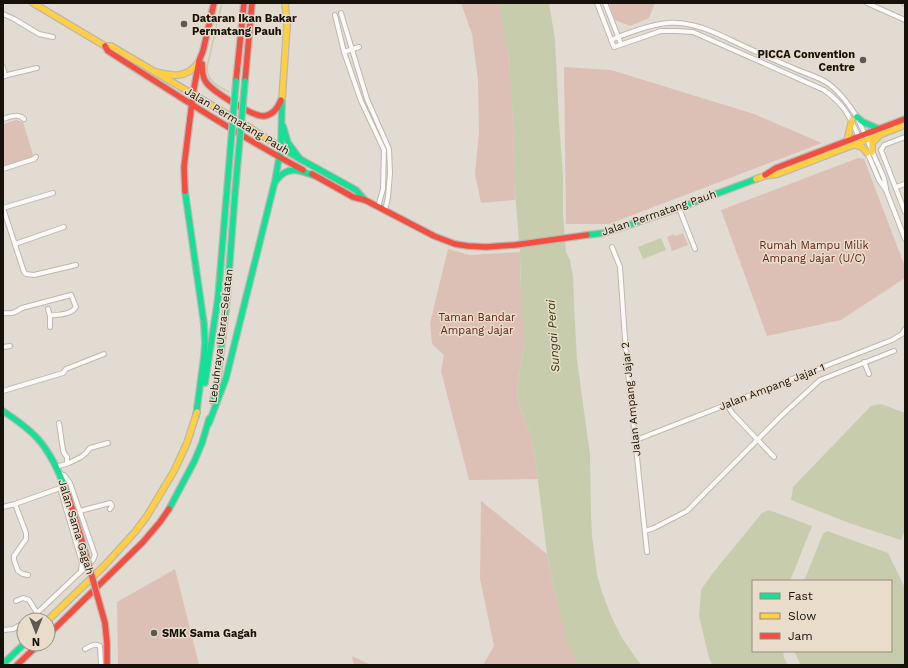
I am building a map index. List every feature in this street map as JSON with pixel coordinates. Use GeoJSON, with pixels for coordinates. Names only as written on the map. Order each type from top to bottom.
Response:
{"type":"FeatureCollection","features":[{"type":"Feature","properties":{"kind":"main road","name":"Jalan Permatang Pauh"},"geometry":{"type":"LineString","coordinates":[[33,3],[105,46],[108,51],[192,105],[279,157],[353,197],[365,200],[434,236],[455,244],[468,246],[486,247],[515,245],[617,230],[764,176],[778,174],[853,145],[863,138],[905,125]]}},
{"type":"Feature","properties":{"kind":"main road"},"geometry":{"type":"LineString","coordinates":[[196,416],[204,356],[204,324],[185,194],[184,168],[193,94],[214,3]]}},
{"type":"Feature","properties":{"kind":"main road","name":"Lebuhraya Utara–Selatan"},"geometry":{"type":"LineString","coordinates":[[56,612],[104,566],[135,532],[147,516],[174,471],[187,444],[196,416],[206,380],[218,298],[244,3]]}},
{"type":"Feature","properties":{"kind":"main road","name":"Lebuhraya Utara–Selatan"},"geometry":{"type":"LineString","coordinates":[[56,627],[138,547],[160,522],[173,502],[194,462],[202,443],[217,383],[227,299],[252,3]]}},
{"type":"Feature","properties":{"kind":"main road"},"geometry":{"type":"LineString","coordinates":[[208,423],[226,378],[275,181],[279,157],[282,120],[287,25],[285,3]]}},
{"type":"Feature","properties":{"kind":"main road","name":"Jalan Permatang Pauh"},"geometry":{"type":"LineString","coordinates":[[105,46],[111,46],[300,159],[356,190],[365,200]]}},
{"type":"Feature","properties":{"kind":"main road"},"geometry":{"type":"LineString","coordinates":[[203,51],[202,73],[204,79],[211,88],[227,98],[254,114],[262,116],[276,110],[282,98]]}},
{"type":"Feature","properties":{"kind":"main road"},"geometry":{"type":"LineString","coordinates":[[155,72],[172,75],[184,74],[194,69],[200,61]]}},
{"type":"Feature","properties":{"kind":"main road"},"geometry":{"type":"LineString","coordinates":[[848,141],[854,118],[880,132]]}},
{"type":"Feature","properties":{"kind":"main road"},"geometry":{"type":"LineString","coordinates":[[853,145],[858,145],[870,152],[873,141],[880,132],[905,119]]}},
{"type":"Feature","properties":{"kind":"main road"},"geometry":{"type":"LineString","coordinates":[[282,120],[288,143],[300,159]]}},
{"type":"Feature","properties":{"kind":"main road"},"geometry":{"type":"LineString","coordinates":[[764,176],[776,168],[848,141],[863,138]]}},
{"type":"Feature","properties":{"kind":"main road"},"geometry":{"type":"LineString","coordinates":[[275,181],[284,172],[290,170],[298,170],[315,176]]}},
{"type":"Feature","properties":{"kind":"main road","name":"Jalan Sama Gagah"},"geometry":{"type":"LineString","coordinates":[[3,411],[37,438],[56,467],[62,485],[67,492],[105,623],[107,665]]}},
{"type":"Feature","properties":{"kind":"main road"},"geometry":{"type":"LineString","coordinates":[[3,664],[16,652]]}},
{"type":"Feature","properties":{"kind":"main road"},"geometry":{"type":"LineString","coordinates":[[17,665],[31,652]]}},
{"type":"Feature","properties":{"kind":"street"},"geometry":{"type":"LineString","coordinates":[[596,3],[614,47],[661,31],[693,32],[824,90],[834,96],[854,118]]}},
{"type":"Feature","properties":{"kind":"street"},"geometry":{"type":"LineString","coordinates":[[604,3],[621,44]]}},
{"type":"Feature","properties":{"kind":"street"},"geometry":{"type":"LineString","coordinates":[[867,3],[905,20]]}},
{"type":"Feature","properties":{"kind":"street"},"geometry":{"type":"LineString","coordinates":[[341,13],[367,99],[389,149],[390,174],[385,211]]}},
{"type":"Feature","properties":{"kind":"street"},"geometry":{"type":"LineString","coordinates":[[3,14],[39,34],[53,37]]}},
{"type":"Feature","properties":{"kind":"street"},"geometry":{"type":"LineString","coordinates":[[335,16],[344,52],[361,101],[384,150],[383,189],[378,207]]}},
{"type":"Feature","properties":{"kind":"street"},"geometry":{"type":"LineString","coordinates":[[611,40],[635,30],[665,24],[678,23],[695,26],[816,77],[829,84],[841,95],[851,108],[854,118],[870,152],[879,180],[886,190],[905,239]]}},
{"type":"Feature","properties":{"kind":"street"},"geometry":{"type":"LineString","coordinates":[[344,52],[359,47]]}},
{"type":"Feature","properties":{"kind":"street"},"geometry":{"type":"LineString","coordinates":[[3,67],[4,76],[37,68]]}},
{"type":"Feature","properties":{"kind":"street"},"geometry":{"type":"LineString","coordinates":[[361,101],[367,99]]}},
{"type":"Feature","properties":{"kind":"street"},"geometry":{"type":"LineString","coordinates":[[3,119],[18,115],[24,119]]}},
{"type":"Feature","properties":{"kind":"street"},"geometry":{"type":"LineString","coordinates":[[905,137],[884,145],[881,150],[905,212]]}},
{"type":"Feature","properties":{"kind":"street"},"geometry":{"type":"LineString","coordinates":[[3,169],[36,157]]}},
{"type":"Feature","properties":{"kind":"street"},"geometry":{"type":"LineString","coordinates":[[896,187],[905,184]]}},
{"type":"Feature","properties":{"kind":"street"},"geometry":{"type":"LineString","coordinates":[[53,193],[3,208],[24,272],[26,274],[34,275],[76,266]]}},
{"type":"Feature","properties":{"kind":"street"},"geometry":{"type":"LineString","coordinates":[[679,208],[695,249]]}},
{"type":"Feature","properties":{"kind":"street"},"geometry":{"type":"LineString","coordinates":[[900,226],[905,225]]}},
{"type":"Feature","properties":{"kind":"street"},"geometry":{"type":"LineString","coordinates":[[15,244],[64,227]]}},
{"type":"Feature","properties":{"kind":"street","name":"Jalan Ampang Jajar 2"},"geometry":{"type":"LineString","coordinates":[[612,247],[620,267],[626,352],[647,552]]}},
{"type":"Feature","properties":{"kind":"street"},"geometry":{"type":"LineString","coordinates":[[3,313],[11,314],[22,308],[71,295],[76,307],[75,310],[50,316]]}},
{"type":"Feature","properties":{"kind":"street"},"geometry":{"type":"LineString","coordinates":[[48,309],[50,316],[50,327]]}},
{"type":"Feature","properties":{"kind":"street","name":"Jalan Ampang Jajar 1"},"geometry":{"type":"LineString","coordinates":[[636,440],[892,340],[902,334],[905,329]]}},
{"type":"Feature","properties":{"kind":"street"},"geometry":{"type":"LineString","coordinates":[[3,347],[10,346]]}},
{"type":"Feature","properties":{"kind":"street"},"geometry":{"type":"LineString","coordinates":[[645,531],[654,528],[686,511],[782,415],[820,380],[894,351]]}},
{"type":"Feature","properties":{"kind":"street"},"geometry":{"type":"LineString","coordinates":[[3,391],[64,373],[66,369],[104,354]]}},
{"type":"Feature","properties":{"kind":"street"},"geometry":{"type":"LineString","coordinates":[[864,362],[869,374]]}},
{"type":"Feature","properties":{"kind":"street"},"geometry":{"type":"LineString","coordinates":[[727,405],[733,414],[774,457]]}},
{"type":"Feature","properties":{"kind":"street"},"geometry":{"type":"LineString","coordinates":[[59,423],[64,453],[67,457],[67,464]]}},
{"type":"Feature","properties":{"kind":"street"},"geometry":{"type":"LineString","coordinates":[[56,467],[67,464],[81,457],[90,448],[108,443]]}},
{"type":"Feature","properties":{"kind":"street"},"geometry":{"type":"LineString","coordinates":[[38,612],[93,560],[95,555],[70,483],[64,476],[59,474]]}},
{"type":"Feature","properties":{"kind":"street"},"geometry":{"type":"LineString","coordinates":[[3,507],[15,504],[62,485],[82,563],[80,572]]}},
{"type":"Feature","properties":{"kind":"street"},"geometry":{"type":"LineString","coordinates":[[80,511],[110,503],[112,506],[110,509]]}},
{"type":"Feature","properties":{"kind":"street"},"geometry":{"type":"LineString","coordinates":[[15,504],[26,533],[26,539],[14,556],[14,560],[18,572],[28,575]]}},
{"type":"Feature","properties":{"kind":"street"},"geometry":{"type":"LineString","coordinates":[[16,600],[23,598],[29,600],[36,612]]}},
{"type":"Feature","properties":{"kind":"street"},"geometry":{"type":"LineString","coordinates":[[3,630],[16,627]]}},
{"type":"Feature","properties":{"kind":"street"},"geometry":{"type":"LineString","coordinates":[[85,649],[90,646],[100,646],[101,665]]}},
{"type":"Feature","properties":{"kind":"green space"},"geometry":{"type":"Polygon","coordinates":[[[461,3],[499,3],[511,78],[515,200],[481,203],[475,174],[479,132],[478,80],[472,34],[461,3]]]}},
{"type":"Feature","properties":{"kind":"green space"},"geometry":{"type":"Polygon","coordinates":[[[609,3],[655,3],[649,18],[630,26],[615,20],[609,3]]]}},
{"type":"Feature","properties":{"kind":"green space"},"geometry":{"type":"Polygon","coordinates":[[[564,67],[611,70],[754,114],[822,143],[609,224],[566,224],[564,67]]]}},
{"type":"Feature","properties":{"kind":"green space"},"geometry":{"type":"Polygon","coordinates":[[[16,120],[23,122],[33,155],[32,157],[3,166],[3,124],[16,120]]]}},
{"type":"Feature","properties":{"kind":"green space","name":"Rumah Mampu Milik Ampang Jajar (U/C)"},"geometry":{"type":"Polygon","coordinates":[[[858,158],[864,159],[905,267],[905,278],[841,320],[767,336],[721,210],[858,158]]]}},
{"type":"Feature","properties":{"kind":"green space"},"geometry":{"type":"Polygon","coordinates":[[[683,233],[688,245],[672,251],[667,237],[674,234],[675,236],[683,233]]]}},
{"type":"Feature","properties":{"kind":"green space","name":"Taman Bandar Ampang Jajar"},"geometry":{"type":"Polygon","coordinates":[[[448,249],[470,255],[520,252],[524,344],[517,396],[530,433],[538,479],[469,480],[441,371],[444,355],[432,344],[430,323],[448,249]]]}},
{"type":"Feature","properties":{"kind":"green space"},"geometry":{"type":"Polygon","coordinates":[[[481,501],[547,554],[563,625],[579,665],[483,665],[494,646],[480,579],[481,501]]]}},
{"type":"Feature","properties":{"kind":"green space","name":"SMK Sama Gagah"},"geometry":{"type":"Polygon","coordinates":[[[175,569],[199,665],[118,665],[117,602],[175,569]]]}},
{"type":"Feature","properties":{"kind":"green space"},"geometry":{"type":"Polygon","coordinates":[[[352,656],[371,665],[354,665],[352,656]]]}},
{"type":"Feature","properties":{"kind":"water","name":"Sungai Perai"},"geometry":{"type":"Polygon","coordinates":[[[499,3],[549,3],[555,39],[566,252],[570,260],[573,276],[577,360],[590,455],[592,536],[597,574],[611,616],[622,638],[641,665],[579,665],[570,647],[563,627],[553,585],[547,554],[535,457],[530,433],[517,396],[524,344],[524,328],[521,310],[520,252],[514,182],[513,120],[509,59],[499,3]]]}},
{"type":"Feature","properties":{"kind":"water"},"geometry":{"type":"Polygon","coordinates":[[[661,238],[666,250],[643,259],[638,247],[661,238]]]}},
{"type":"Feature","properties":{"kind":"water"},"geometry":{"type":"Polygon","coordinates":[[[881,404],[905,413],[905,530],[901,540],[849,523],[791,500],[793,487],[871,406],[881,404]]]}},
{"type":"Feature","properties":{"kind":"water"},"geometry":{"type":"Polygon","coordinates":[[[769,510],[812,526],[790,580],[752,580],[752,652],[783,652],[784,658],[788,665],[712,665],[699,616],[701,590],[712,574],[762,513],[769,510]]]}},
{"type":"Feature","properties":{"kind":"water"},"geometry":{"type":"Polygon","coordinates":[[[827,531],[888,553],[905,588],[905,665],[801,665],[794,652],[892,652],[892,580],[804,580],[823,534],[827,531]]]}},
{"type":"Feature","properties":{"kind":"waterway"},"geometry":{"type":"LineString","coordinates":[[222,3],[207,72],[214,83],[229,92]]}},
{"type":"Feature","properties":{"kind":"traffic: fast"},"geometry":{"type":"LineString","coordinates":[[218,298],[236,81]]}},
{"type":"Feature","properties":{"kind":"traffic: fast"},"geometry":{"type":"LineString","coordinates":[[227,299],[245,81]]}},
{"type":"Feature","properties":{"kind":"traffic: fast"},"geometry":{"type":"LineString","coordinates":[[209,423],[226,378],[275,181],[281,147],[282,99]]}},
{"type":"Feature","properties":{"kind":"traffic: fast"},"geometry":{"type":"LineString","coordinates":[[857,117],[863,122],[879,129]]}},
{"type":"Feature","properties":{"kind":"traffic: fast"},"geometry":{"type":"LineString","coordinates":[[283,126],[288,143],[300,159]]}},
{"type":"Feature","properties":{"kind":"traffic: fast"},"geometry":{"type":"LineString","coordinates":[[277,145],[356,190],[365,200]]}},
{"type":"Feature","properties":{"kind":"traffic: fast"},"geometry":{"type":"LineString","coordinates":[[276,181],[284,173],[294,170],[315,176]]}},
{"type":"Feature","properties":{"kind":"traffic: fast"},"geometry":{"type":"LineString","coordinates":[[587,235],[604,233],[617,229],[679,208],[756,179]]}},
{"type":"Feature","properties":{"kind":"traffic: fast"},"geometry":{"type":"LineString","coordinates":[[185,191],[204,324],[205,343],[196,416]]}},
{"type":"Feature","properties":{"kind":"traffic: fast"},"geometry":{"type":"LineString","coordinates":[[205,383],[218,298]]}},
{"type":"Feature","properties":{"kind":"traffic: fast"},"geometry":{"type":"LineString","coordinates":[[213,401],[217,383],[227,299]]}},
{"type":"Feature","properties":{"kind":"traffic: fast"},"geometry":{"type":"LineString","coordinates":[[3,411],[25,427],[42,444],[54,464],[67,492]]}},
{"type":"Feature","properties":{"kind":"traffic: fast"},"geometry":{"type":"LineString","coordinates":[[169,509],[194,462],[202,443],[209,419]]}},
{"type":"Feature","properties":{"kind":"traffic: fast"},"geometry":{"type":"LineString","coordinates":[[3,664],[16,652]]}},
{"type":"Feature","properties":{"kind":"traffic: slow"},"geometry":{"type":"LineString","coordinates":[[33,3],[105,46],[111,46],[277,145]]}},
{"type":"Feature","properties":{"kind":"traffic: slow"},"geometry":{"type":"LineString","coordinates":[[282,99],[287,25],[285,3]]}},
{"type":"Feature","properties":{"kind":"traffic: slow"},"geometry":{"type":"LineString","coordinates":[[155,72],[167,75],[184,74],[189,72],[198,63]]}},
{"type":"Feature","properties":{"kind":"traffic: slow"},"geometry":{"type":"LineString","coordinates":[[847,141],[852,120]]}},
{"type":"Feature","properties":{"kind":"traffic: slow"},"geometry":{"type":"LineString","coordinates":[[756,179],[778,174],[905,125]]}},
{"type":"Feature","properties":{"kind":"traffic: slow"},"geometry":{"type":"LineString","coordinates":[[872,152],[872,143],[879,136]]}},
{"type":"Feature","properties":{"kind":"traffic: slow"},"geometry":{"type":"LineString","coordinates":[[855,145],[862,147],[867,153]]}},
{"type":"Feature","properties":{"kind":"traffic: slow"},"geometry":{"type":"LineString","coordinates":[[56,612],[104,566],[135,532],[147,516],[174,471],[187,443],[197,412]]}},
{"type":"Feature","properties":{"kind":"traffic: jam"},"geometry":{"type":"LineString","coordinates":[[185,191],[184,167],[193,94],[199,61],[203,51],[214,3]]}},
{"type":"Feature","properties":{"kind":"traffic: jam"},"geometry":{"type":"LineString","coordinates":[[236,81],[244,3]]}},
{"type":"Feature","properties":{"kind":"traffic: jam"},"geometry":{"type":"LineString","coordinates":[[245,81],[252,3]]}},
{"type":"Feature","properties":{"kind":"traffic: jam"},"geometry":{"type":"LineString","coordinates":[[105,46],[108,51],[204,112],[303,170]]}},
{"type":"Feature","properties":{"kind":"traffic: jam"},"geometry":{"type":"LineString","coordinates":[[202,64],[202,71],[206,82],[216,91],[242,108],[264,116],[273,113],[281,100]]}},
{"type":"Feature","properties":{"kind":"traffic: jam"},"geometry":{"type":"LineString","coordinates":[[765,175],[776,168],[905,119]]}},
{"type":"Feature","properties":{"kind":"traffic: jam"},"geometry":{"type":"LineString","coordinates":[[312,174],[353,197],[365,200],[434,236],[455,244],[486,247],[515,245],[587,235]]}},
{"type":"Feature","properties":{"kind":"traffic: jam"},"geometry":{"type":"LineString","coordinates":[[67,492],[105,623],[107,665]]}},
{"type":"Feature","properties":{"kind":"traffic: jam"},"geometry":{"type":"LineString","coordinates":[[56,627],[143,542],[169,509]]}},
{"type":"Feature","properties":{"kind":"traffic: jam"},"geometry":{"type":"LineString","coordinates":[[17,665],[31,652]]}},
{"type":"Feature","properties":{"kind":"place","name":"Dataran Ikan Bakar Permatang Pauh"},"geometry":{"type":"Point","coordinates":[184,24]}},
{"type":"Feature","properties":{"kind":"place","name":"PICCA Convention Centre"},"geometry":{"type":"Point","coordinates":[863,60]}},
{"type":"Feature","properties":{"kind":"place","name":"SMK Sama Gagah"},"geometry":{"type":"Point","coordinates":[154,633]}}]}
